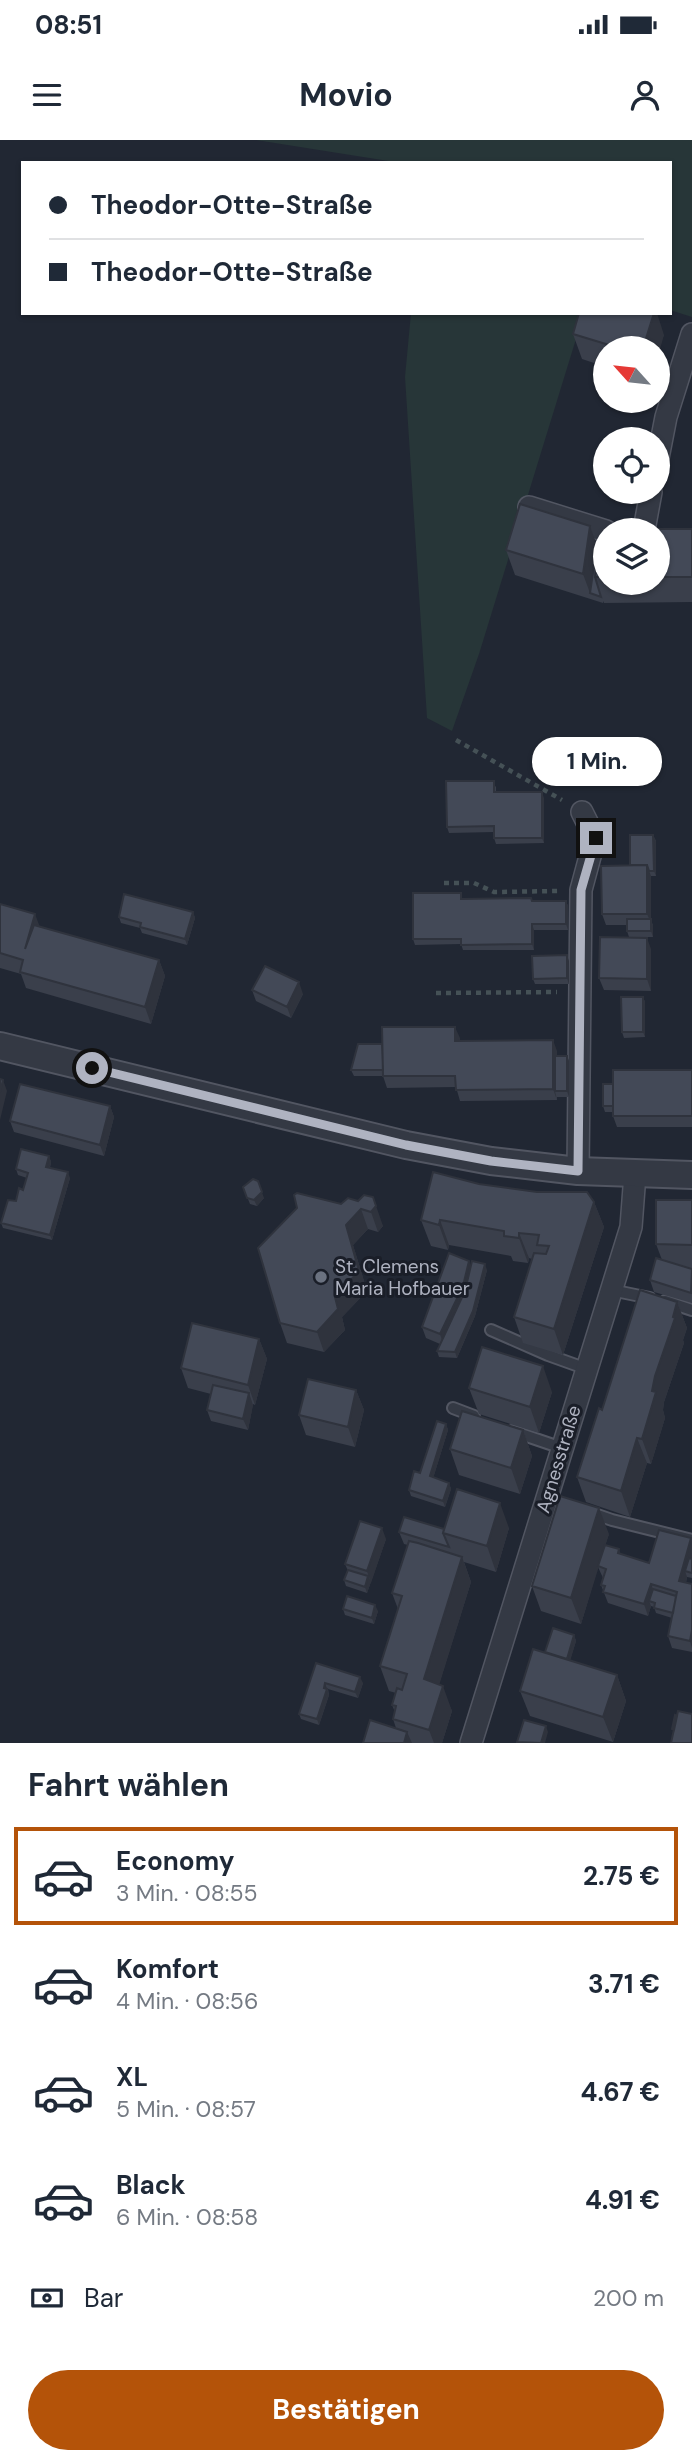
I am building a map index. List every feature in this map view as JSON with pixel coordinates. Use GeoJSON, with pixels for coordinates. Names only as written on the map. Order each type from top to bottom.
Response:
{"type":"FeatureCollection","features":[{"type":"Feature","properties":{"kind":"street"},"geometry":{"type":"LineString","coordinates":[[664,427],[692,334]]}},
{"type":"Feature","properties":{"kind":"street"},"geometry":{"type":"LineString","coordinates":[[529,507],[593,527]]}},
{"type":"Feature","properties":{"kind":"street"},"geometry":{"type":"LineString","coordinates":[[578,1171],[581,890],[596,838],[582,812]]}},
{"type":"Feature","properties":{"kind":"street"},"geometry":{"type":"LineString","coordinates":[[0,1046],[406,1145],[491,1161],[578,1171],[692,1175]]}},
{"type":"Feature","properties":{"kind":"street","name":"Agnesstraße"},"geometry":{"type":"LineString","coordinates":[[471,1743],[553,1499],[562,1448],[631,1227],[635,1174]]}},
{"type":"Feature","properties":{"kind":"lane"},"geometry":{"type":"LineString","coordinates":[[611,1290],[677,1303],[692,1310]]}},
{"type":"Feature","properties":{"kind":"lane"},"geometry":{"type":"LineString","coordinates":[[491,1330],[548,1355],[587,1368]]}},
{"type":"Feature","properties":{"kind":"lane"},"geometry":{"type":"LineString","coordinates":[[453,1408],[491,1423]]}},
{"type":"Feature","properties":{"kind":"lane"},"geometry":{"type":"LineString","coordinates":[[503,1428],[562,1448]]}},
{"type":"Feature","properties":{"kind":"lane"},"geometry":{"type":"LineString","coordinates":[[573,1506],[612,1520],[692,1540]]}},
{"type":"Feature","properties":{"kind":"path"},"geometry":{"type":"LineString","coordinates":[[456,740],[582,812]]}},
{"type":"Feature","properties":{"kind":"path"},"geometry":{"type":"LineString","coordinates":[[444,883],[474,883],[494,892],[581,890]]}},
{"type":"Feature","properties":{"kind":"path"},"geometry":{"type":"LineString","coordinates":[[436,993],[580,992]]}},
{"type":"Feature","properties":{"kind":"shaded area"},"geometry":{"type":"Polygon","coordinates":[[[256,140],[692,140],[692,317],[672,311],[672,161],[388,161],[256,140]]]}},
{"type":"Feature","properties":{"kind":"shaded area"},"geometry":{"type":"Polygon","coordinates":[[[411,315],[583,315],[479,654],[452,731],[427,718],[405,377],[411,315]]]}},
{"type":"Feature","properties":{"kind":"building"},"geometry":{"type":"Polygon","coordinates":[[[578,315],[653,315],[647,336],[593,336],[593,340],[573,334],[578,315]]]}},
{"type":"Feature","properties":{"kind":"building"},"geometry":{"type":"Polygon","coordinates":[[[520,504],[590,526],[583,574],[506,550],[520,504]]]}},
{"type":"Feature","properties":{"kind":"building"},"geometry":{"type":"Polygon","coordinates":[[[670,529],[692,529],[692,577],[670,577],[670,529]]]}},
{"type":"Feature","properties":{"kind":"building"},"geometry":{"type":"Polygon","coordinates":[[[593,572],[593,594],[590,593],[593,572]]]}},
{"type":"Feature","properties":{"kind":"building"},"geometry":{"type":"Polygon","coordinates":[[[446,781],[494,781],[494,792],[542,792],[542,838],[494,838],[494,826],[447,827],[446,781]]]}},
{"type":"Feature","properties":{"kind":"building"},"geometry":{"type":"Polygon","coordinates":[[[630,835],[653,835],[654,871],[649,871],[647,865],[630,865],[630,835]]]}},
{"type":"Feature","properties":{"kind":"building"},"geometry":{"type":"Polygon","coordinates":[[[647,865],[647,914],[602,914],[601,866],[647,865]]]}},
{"type":"Feature","properties":{"kind":"building"},"geometry":{"type":"Polygon","coordinates":[[[413,893],[461,893],[461,899],[531,898],[532,901],[566,901],[566,924],[532,924],[532,944],[461,945],[461,939],[413,939],[413,893]]]}},
{"type":"Feature","properties":{"kind":"building"},"geometry":{"type":"Polygon","coordinates":[[[124,894],[193,912],[185,939],[140,927],[141,923],[119,917],[124,894]]]}},
{"type":"Feature","properties":{"kind":"building"},"geometry":{"type":"Polygon","coordinates":[[[0,904],[35,914],[25,949],[34,925],[159,960],[145,1007],[20,972],[23,960],[0,953],[0,904]]]}},
{"type":"Feature","properties":{"kind":"building"},"geometry":{"type":"Polygon","coordinates":[[[627,919],[651,919],[651,931],[627,931],[627,919]]]}},
{"type":"Feature","properties":{"kind":"building"},"geometry":{"type":"Polygon","coordinates":[[[600,937],[647,938],[647,979],[599,978],[600,937]]]}},
{"type":"Feature","properties":{"kind":"building"},"geometry":{"type":"Polygon","coordinates":[[[567,955],[567,978],[533,979],[532,956],[567,955]]]}},
{"type":"Feature","properties":{"kind":"building"},"geometry":{"type":"Polygon","coordinates":[[[265,966],[299,982],[287,1007],[252,990],[265,966]]]}},
{"type":"Feature","properties":{"kind":"building"},"geometry":{"type":"Polygon","coordinates":[[[621,997],[643,997],[643,1032],[622,1032],[621,997]]]}},
{"type":"Feature","properties":{"kind":"building"},"geometry":{"type":"Polygon","coordinates":[[[382,1027],[455,1027],[455,1041],[553,1040],[553,1089],[456,1090],[455,1076],[383,1076],[382,1027]]]}},
{"type":"Feature","properties":{"kind":"building"},"geometry":{"type":"Polygon","coordinates":[[[358,1044],[382,1044],[383,1070],[351,1070],[358,1044]]]}},
{"type":"Feature","properties":{"kind":"building"},"geometry":{"type":"Polygon","coordinates":[[[555,1056],[567,1056],[567,1091],[555,1091],[555,1056]]]}},
{"type":"Feature","properties":{"kind":"building"},"geometry":{"type":"Polygon","coordinates":[[[613,1070],[692,1070],[692,1116],[613,1116],[613,1070]]]}},
{"type":"Feature","properties":{"kind":"building"},"geometry":{"type":"Polygon","coordinates":[[[20,1084],[110,1106],[100,1145],[10,1121],[20,1084]]]}},
{"type":"Feature","properties":{"kind":"building"},"geometry":{"type":"Polygon","coordinates":[[[603,1084],[613,1084],[613,1106],[603,1106],[603,1084]]]}},
{"type":"Feature","properties":{"kind":"building"},"geometry":{"type":"Polygon","coordinates":[[[21,1149],[49,1156],[46,1167],[68,1172],[50,1235],[1,1223],[8,1200],[16,1201],[19,1188],[23,1190],[28,1173],[16,1169],[21,1149]]]}},
{"type":"Feature","properties":{"kind":"building"},"geometry":{"type":"Polygon","coordinates":[[[433,1172],[479,1184],[537,1192],[587,1192],[594,1202],[554,1329],[514,1317],[534,1253],[546,1254],[549,1246],[537,1245],[539,1235],[519,1233],[519,1238],[504,1236],[504,1231],[440,1220],[439,1225],[421,1220],[433,1172]]]}},
{"type":"Feature","properties":{"kind":"building"},"geometry":{"type":"Polygon","coordinates":[[[253,1179],[258,1181],[262,1192],[254,1200],[247,1198],[243,1187],[253,1179]]]}},
{"type":"Feature","properties":{"kind":"building"},"geometry":{"type":"Polygon","coordinates":[[[297,1193],[341,1204],[348,1198],[358,1201],[364,1195],[373,1197],[376,1206],[371,1212],[361,1209],[346,1225],[359,1271],[335,1297],[338,1309],[317,1332],[280,1323],[258,1248],[297,1208],[294,1195],[297,1193]]]}},
{"type":"Feature","properties":{"kind":"building"},"geometry":{"type":"Polygon","coordinates":[[[656,1200],[692,1200],[692,1245],[656,1244],[656,1200]]]}},
{"type":"Feature","properties":{"kind":"building"},"geometry":{"type":"Polygon","coordinates":[[[449,1253],[469,1261],[463,1286],[440,1334],[422,1327],[449,1253]]]}},
{"type":"Feature","properties":{"kind":"building"},"geometry":{"type":"Polygon","coordinates":[[[656,1258],[692,1269],[691,1293],[650,1280],[656,1258]]]}},
{"type":"Feature","properties":{"kind":"building"},"geometry":{"type":"Polygon","coordinates":[[[472,1261],[485,1264],[473,1311],[455,1352],[437,1351],[465,1291],[472,1261]]]}},
{"type":"Feature","properties":{"kind":"building"},"geometry":{"type":"Polygon","coordinates":[[[640,1290],[677,1302],[673,1317],[675,1318],[655,1376],[652,1391],[656,1392],[642,1439],[637,1438],[621,1491],[577,1477],[599,1408],[602,1410],[640,1290]]]}},
{"type":"Feature","properties":{"kind":"building"},"geometry":{"type":"Polygon","coordinates":[[[192,1323],[259,1339],[248,1385],[181,1368],[192,1323]]]}},
{"type":"Feature","properties":{"kind":"building"},"geometry":{"type":"Polygon","coordinates":[[[482,1347],[543,1366],[530,1407],[469,1388],[482,1347]]]}},
{"type":"Feature","properties":{"kind":"building"},"geometry":{"type":"Polygon","coordinates":[[[308,1379],[356,1390],[348,1427],[299,1415],[308,1379]]]}},
{"type":"Feature","properties":{"kind":"building"},"geometry":{"type":"Polygon","coordinates":[[[213,1385],[249,1393],[243,1419],[207,1410],[213,1385]]]}},
{"type":"Feature","properties":{"kind":"building"},"geometry":{"type":"Polygon","coordinates":[[[462,1411],[523,1430],[511,1468],[450,1449],[462,1411]]]}},
{"type":"Feature","properties":{"kind":"building"},"geometry":{"type":"Polygon","coordinates":[[[437,1421],[446,1424],[430,1476],[449,1483],[443,1501],[409,1490],[414,1471],[420,1473],[437,1421]]]}},
{"type":"Feature","properties":{"kind":"building"},"geometry":{"type":"Polygon","coordinates":[[[457,1489],[500,1503],[487,1546],[443,1533],[457,1489]]]}},
{"type":"Feature","properties":{"kind":"building"},"geometry":{"type":"Polygon","coordinates":[[[560,1496],[599,1508],[571,1598],[532,1586],[560,1496]]]}},
{"type":"Feature","properties":{"kind":"building"},"geometry":{"type":"Polygon","coordinates":[[[404,1517],[444,1529],[449,1547],[399,1532],[404,1517]]]}},
{"type":"Feature","properties":{"kind":"building"},"geometry":{"type":"Polygon","coordinates":[[[360,1521],[382,1528],[367,1571],[345,1564],[360,1521]]]}},
{"type":"Feature","properties":{"kind":"building"},"geometry":{"type":"Polygon","coordinates":[[[659,1530],[691,1538],[679,1581],[692,1584],[690,1641],[668,1636],[677,1592],[651,1584],[644,1604],[603,1592],[605,1586],[601,1585],[606,1569],[598,1566],[605,1545],[619,1549],[618,1553],[649,1563],[659,1530]]]}},
{"type":"Feature","properties":{"kind":"building"},"geometry":{"type":"Polygon","coordinates":[[[409,1541],[462,1557],[424,1679],[443,1686],[429,1730],[393,1719],[396,1706],[392,1705],[397,1688],[402,1690],[407,1674],[380,1666],[402,1596],[392,1593],[409,1541]]]}},
{"type":"Feature","properties":{"kind":"building"},"geometry":{"type":"Polygon","coordinates":[[[689,1558],[692,1559],[692,1573],[685,1571],[689,1558]]]}},
{"type":"Feature","properties":{"kind":"building"},"geometry":{"type":"Polygon","coordinates":[[[348,1570],[368,1576],[365,1587],[344,1580],[348,1570]]]}},
{"type":"Feature","properties":{"kind":"building"},"geometry":{"type":"Polygon","coordinates":[[[653,1589],[676,1596],[673,1613],[654,1608],[655,1603],[649,1601],[653,1589]]]}},
{"type":"Feature","properties":{"kind":"building"},"geometry":{"type":"Polygon","coordinates":[[[347,1596],[375,1605],[372,1618],[343,1609],[347,1596]]]}},
{"type":"Feature","properties":{"kind":"building"},"geometry":{"type":"Polygon","coordinates":[[[553,1628],[574,1635],[567,1659],[545,1652],[553,1628]]]}},
{"type":"Feature","properties":{"kind":"building"},"geometry":{"type":"Polygon","coordinates":[[[533,1649],[617,1675],[603,1717],[520,1691],[533,1649]]]}},
{"type":"Feature","properties":{"kind":"building"},"geometry":{"type":"Polygon","coordinates":[[[316,1663],[360,1677],[355,1692],[325,1683],[324,1688],[327,1689],[317,1719],[299,1714],[316,1663]]]}},
{"type":"Feature","properties":{"kind":"building"},"geometry":{"type":"Polygon","coordinates":[[[678,1711],[692,1714],[692,1743],[671,1743],[678,1711]]]}},
{"type":"Feature","properties":{"kind":"building"},"geometry":{"type":"Polygon","coordinates":[[[675,1715],[677,1716],[674,1730],[672,1729],[675,1715]]]}},
{"type":"Feature","properties":{"kind":"building"},"geometry":{"type":"Polygon","coordinates":[[[370,1720],[407,1732],[404,1743],[363,1743],[370,1720]]]}},
{"type":"Feature","properties":{"kind":"building"},"geometry":{"type":"Polygon","coordinates":[[[524,1720],[546,1726],[541,1743],[517,1742],[524,1720]]]}},
{"type":"Feature","properties":{"kind":"place","name":"St. Clemens Maria Hofbauer"},"geometry":{"type":"Point","coordinates":[321,1277]}},
{"type":"Feature","properties":{"kind":"route"},"geometry":{"type":"LineString","coordinates":[[92,1068],[406,1145],[491,1161],[578,1171],[581,890],[596,838]]}}]}
